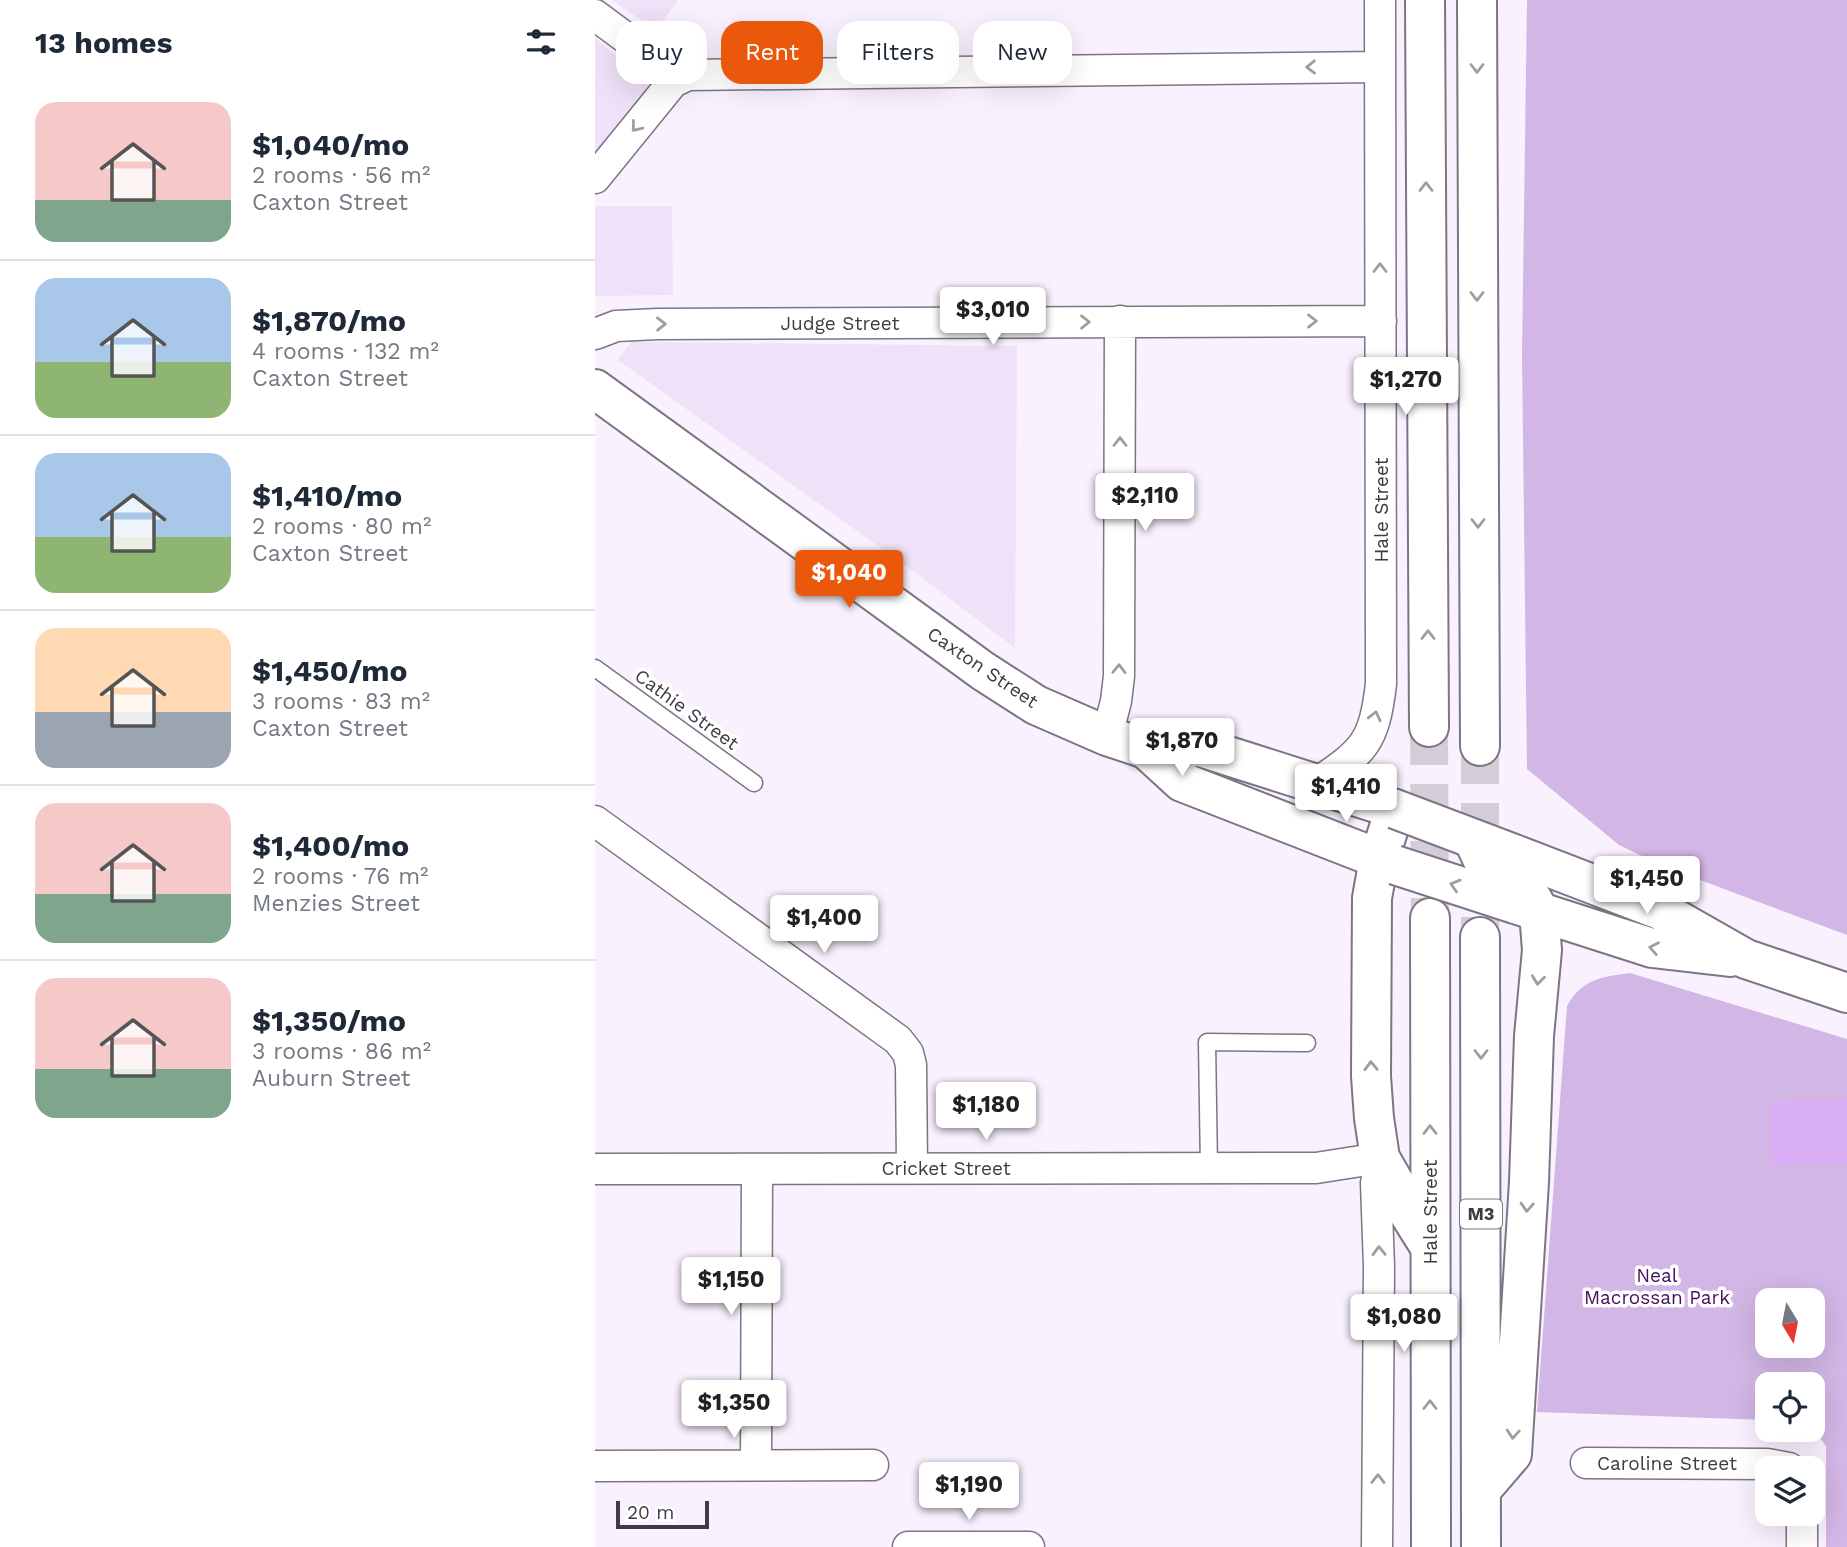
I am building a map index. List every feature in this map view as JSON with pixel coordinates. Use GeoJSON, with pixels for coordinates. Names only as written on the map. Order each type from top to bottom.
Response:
{"type":"FeatureCollection","features":[{"type":"Feature","properties":{"kind":"main road"},"geometry":{"type":"LineString","coordinates":[[1425,0],[1429,727]]}},
{"type":"Feature","properties":{"kind":"main road"},"geometry":{"type":"LineString","coordinates":[[1477,0],[1480,746]]}},
{"type":"Feature","properties":{"kind":"main road","name":"Caxton Street"},"geometry":{"type":"LineString","coordinates":[[595,389],[1011,690],[1036,705],[1107,736],[1146,749],[1200,747],[1395,809],[1473,839],[1486,867],[1521,888],[1652,948],[1746,959]]}},
{"type":"Feature","properties":{"kind":"main road","name":"Caxton Street"},"geometry":{"type":"LineString","coordinates":[[1146,749],[1182,782],[1387,862],[1521,888],[1660,910],[1746,959],[1847,993]]}},
{"type":"Feature","properties":{"kind":"main road"},"geometry":{"type":"LineString","coordinates":[[1395,809],[1387,862],[1372,898],[1371,1076],[1380,1158],[1395,1184],[1398,1196],[1430,1247]]}},
{"type":"Feature","properties":{"kind":"main road"},"geometry":{"type":"LineString","coordinates":[[1481,1490],[1512,1454],[1529,1182],[1534,1036],[1542,950],[1521,888]]}},
{"type":"Feature","properties":{"kind":"main road","name":"Hale Street"},"geometry":{"type":"LineString","coordinates":[[1430,918],[1431,1547]]}},
{"type":"Feature","properties":{"kind":"main road","name":"M3"},"geometry":{"type":"LineString","coordinates":[[1481,937],[1481,1547]]}},
{"type":"Feature","properties":{"kind":"street","name":"Hale Street"},"geometry":{"type":"LineString","coordinates":[[1317,783],[1350,761],[1364,745],[1375,721],[1380,696],[1380,0]]}},
{"type":"Feature","properties":{"kind":"street"},"geometry":{"type":"LineString","coordinates":[[595,15],[616,31]]}},
{"type":"Feature","properties":{"kind":"street"},"geometry":{"type":"LineString","coordinates":[[707,74],[1379,67]]}},
{"type":"Feature","properties":{"kind":"street"},"geometry":{"type":"LineString","coordinates":[[595,178],[674,84]]}},
{"type":"Feature","properties":{"kind":"street"},"geometry":{"type":"LineString","coordinates":[[1107,736],[1117,701],[1119,676],[1120,321]]}},
{"type":"Feature","properties":{"kind":"street","name":"Judge Street"},"geometry":{"type":"LineString","coordinates":[[595,334],[617,326],[658,324],[1381,321]]}},
{"type":"Feature","properties":{"kind":"street"},"geometry":{"type":"LineString","coordinates":[[595,821],[898,1040],[908,1053],[911,1065],[912,1167]]}},
{"type":"Feature","properties":{"kind":"street"},"geometry":{"type":"LineString","coordinates":[[1377,1547],[1379,1267],[1376,1183],[1380,1158]]}},
{"type":"Feature","properties":{"kind":"street","name":"Cricket Street"},"geometry":{"type":"LineString","coordinates":[[595,1169],[1316,1168],[1380,1158]]}},
{"type":"Feature","properties":{"kind":"street"},"geometry":{"type":"LineString","coordinates":[[755,1465],[757,1169]]}},
{"type":"Feature","properties":{"kind":"street","name":"Caroline Street"},"geometry":{"type":"LineString","coordinates":[[1586,1463],[1755,1464]]}},
{"type":"Feature","properties":{"kind":"street"},"geometry":{"type":"LineString","coordinates":[[595,1466],[873,1465]]}},
{"type":"Feature","properties":{"kind":"street"},"geometry":{"type":"LineString","coordinates":[[1802,1526],[1802,1547]]}},
{"type":"Feature","properties":{"kind":"street"},"geometry":{"type":"LineString","coordinates":[[908,1547],[1029,1547]]}},
{"type":"Feature","properties":{"kind":"lane","name":"Cathie Street"},"geometry":{"type":"LineString","coordinates":[[595,668],[754,783]]}},
{"type":"Feature","properties":{"kind":"lane"},"geometry":{"type":"LineString","coordinates":[[1209,1169],[1207,1042],[1307,1043]]}},
{"type":"Feature","properties":{"kind":"shaded area"},"geometry":{"type":"Polygon","coordinates":[[[612,0],[678,0],[663,21],[643,21],[612,0]]]}},
{"type":"Feature","properties":{"kind":"shaded area"},"geometry":{"type":"Polygon","coordinates":[[[595,38],[616,56],[616,84],[651,85],[595,155],[595,38]]]}},
{"type":"Feature","properties":{"kind":"shaded area"},"geometry":{"type":"Polygon","coordinates":[[[595,206],[672,206],[673,295],[595,296],[595,206]]]}},
{"type":"Feature","properties":{"kind":"shaded area"},"geometry":{"type":"Polygon","coordinates":[[[631,342],[1017,346],[1015,648],[920,576],[618,360],[631,342]]]}},
{"type":"Feature","properties":{"kind":"shaded area"},"geometry":{"type":"Polygon","coordinates":[[[1847,1100],[1847,1164],[1772,1165],[1771,1101],[1847,1100]]]}},
{"type":"Feature","properties":{"kind":"green space"},"geometry":{"type":"Polygon","coordinates":[[[1527,0],[1847,0],[1847,935],[1663,866],[1619,845],[1527,769],[1522,356],[1527,0]]]}},
{"type":"Feature","properties":{"kind":"green space","name":"Neal Macrossan Park"},"geometry":{"type":"Polygon","coordinates":[[[1630,973],[1847,1039],[1847,1547],[1826,1547],[1826,1446],[1823,1442],[1825,1372],[1755,1372],[1755,1420],[1537,1412],[1567,1006],[1579,990],[1601,978],[1630,973]]]}},
{"type":"Feature","properties":{"kind":"tunnel"},"geometry":{"type":"LineString","coordinates":[[1429,727],[1430,918]]}},
{"type":"Feature","properties":{"kind":"tunnel"},"geometry":{"type":"LineString","coordinates":[[1480,746],[1480,937]]}}]}
